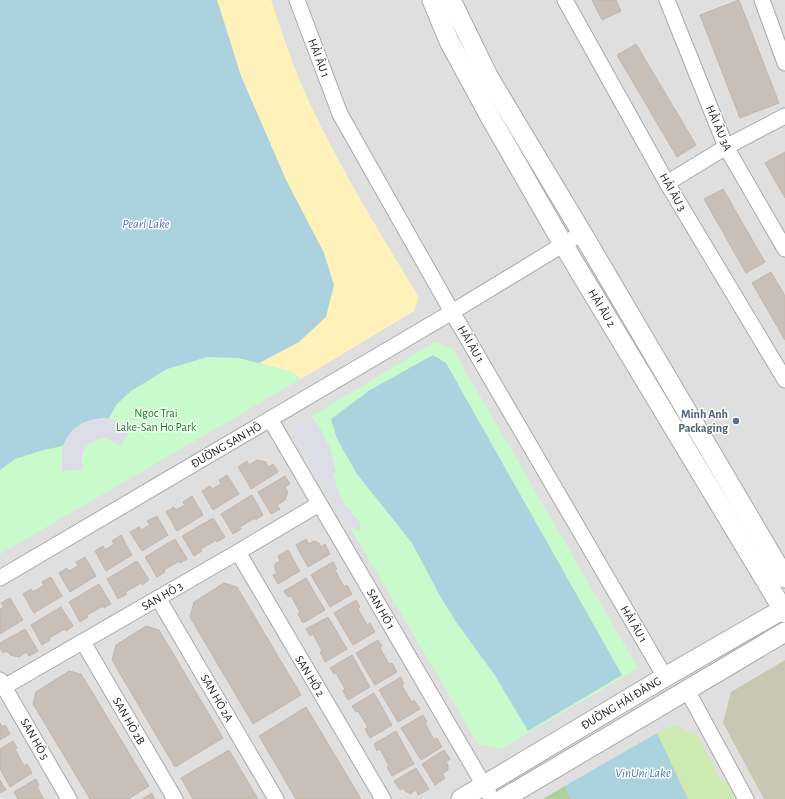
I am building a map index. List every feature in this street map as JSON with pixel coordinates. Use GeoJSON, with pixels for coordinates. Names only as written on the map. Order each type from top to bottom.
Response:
{"type":"FeatureCollection","features":[{"type":"Feature","properties":{"kind":"street","name":"HẢI ÂU 1"},"geometry":{"type":"LineString","coordinates":[[298,0],[340,114],[452,312],[665,677]]}},
{"type":"Feature","properties":{"kind":"street","name":"HẢI ÂU 2"},"geometry":{"type":"LineString","coordinates":[[432,0],[449,41],[489,115],[563,244],[784,610]]}},
{"type":"Feature","properties":{"kind":"street","name":"HẢI ÂU 2"},"geometry":{"type":"LineString","coordinates":[[451,0],[488,76],[582,232],[785,578]]}},
{"type":"Feature","properties":{"kind":"street","name":"HẢI ÂU 3"},"geometry":{"type":"LineString","coordinates":[[565,0],[667,183],[785,380]]}},
{"type":"Feature","properties":{"kind":"street","name":"HẢI ÂU 3A"},"geometry":{"type":"LineString","coordinates":[[667,0],[726,147],[785,249]]}},
{"type":"Feature","properties":{"kind":"street"},"geometry":{"type":"LineString","coordinates":[[762,0],[785,63]]}},
{"type":"Feature","properties":{"kind":"street"},"geometry":{"type":"LineString","coordinates":[[667,183],[726,147],[785,116]]}},
{"type":"Feature","properties":{"kind":"street","name":"ĐƯỜNG SAN HÔ"},"geometry":{"type":"LineString","coordinates":[[0,578],[452,312],[582,232]]}},
{"type":"Feature","properties":{"kind":"street","name":"SAN HÔ 1"},"geometry":{"type":"LineString","coordinates":[[270,419],[488,792]]}},
{"type":"Feature","properties":{"kind":"street","name":"SAN HÔ 3"},"geometry":{"type":"LineString","coordinates":[[2,684],[83,642],[319,504]]}},
{"type":"Feature","properties":{"kind":"street","name":"SAN HÔ 2"},"geometry":{"type":"LineString","coordinates":[[238,552],[383,799]]}},
{"type":"Feature","properties":{"kind":"street","name":"SAN HÔ 2A"},"geometry":{"type":"LineString","coordinates":[[158,598],[276,799]]}},
{"type":"Feature","properties":{"kind":"street","name":"ĐƯỜNG HẢI ĐĂNG"},"geometry":{"type":"LineString","coordinates":[[461,799],[488,792],[665,677],[784,610]]}},
{"type":"Feature","properties":{"kind":"street","name":"ĐƯỜNG HẢI ĐĂNG"},"geometry":{"type":"LineString","coordinates":[[504,799],[785,632]]}},
{"type":"Feature","properties":{"kind":"street","name":"SAN HÔ 2B"},"geometry":{"type":"LineString","coordinates":[[83,642],[175,799]]}},
{"type":"Feature","properties":{"kind":"street","name":"SAN HÔ 5"},"geometry":{"type":"LineString","coordinates":[[2,684],[69,799]]}},
{"type":"Feature","properties":{"kind":"street"},"geometry":{"type":"LineString","coordinates":[[686,690],[746,799]]}},
{"type":"Feature","properties":{"kind":"shaded area"},"geometry":{"type":"Polygon","coordinates":[[[0,0],[785,0],[785,799],[0,799],[0,0]]]}},
{"type":"Feature","properties":{"kind":"shaded area"},"geometry":{"type":"Polygon","coordinates":[[[311,416],[320,428],[330,448],[336,472],[333,475],[339,493],[343,502],[361,524],[359,531],[349,526],[295,434],[297,427],[311,416]]]}},
{"type":"Feature","properties":{"kind":"shaded area"},"geometry":{"type":"Polygon","coordinates":[[[109,418],[119,422],[130,430],[121,446],[108,439],[102,438],[96,440],[85,448],[82,455],[82,470],[62,471],[62,451],[65,440],[69,434],[81,423],[88,420],[109,418]]]}},
{"type":"Feature","properties":{"kind":"shaded area"},"geometry":{"type":"Polygon","coordinates":[[[785,660],[785,799],[764,799],[723,723],[731,692],[785,660]]]}},
{"type":"Feature","properties":{"kind":"green space"},"geometry":{"type":"Polygon","coordinates":[[[435,342],[452,348],[638,668],[501,749],[478,744],[295,434],[297,427],[301,423],[435,342]]]}},
{"type":"Feature","properties":{"kind":"green space","name":"Ngoc Trai Lake-San Ho Park"},"geometry":{"type":"Polygon","coordinates":[[[207,357],[238,358],[290,371],[301,379],[0,554],[0,470],[15,459],[43,450],[63,446],[109,418],[117,404],[131,391],[167,369],[207,357]]]}},
{"type":"Feature","properties":{"kind":"green space"},"geometry":{"type":"Polygon","coordinates":[[[674,725],[699,737],[721,781],[726,782],[735,799],[688,799],[657,733],[674,725]]]}},
{"type":"Feature","properties":{"kind":"green space"},"geometry":{"type":"Polygon","coordinates":[[[565,786],[571,799],[543,799],[565,786]]]}},
{"type":"Feature","properties":{"kind":"sand"},"geometry":{"type":"Polygon","coordinates":[[[217,0],[271,0],[294,65],[314,113],[342,167],[418,296],[418,301],[414,311],[301,379],[290,371],[259,363],[299,342],[324,253],[286,180],[241,76],[217,0]]]}},
{"type":"Feature","properties":{"kind":"water","name":"Pearl Lake"},"geometry":{"type":"Polygon","coordinates":[[[0,0],[217,0],[241,76],[286,180],[324,253],[334,285],[326,317],[299,342],[259,363],[238,358],[207,357],[167,369],[131,391],[117,404],[109,418],[87,421],[75,428],[66,439],[63,446],[43,450],[15,459],[0,470],[0,0]]]}},
{"type":"Feature","properties":{"kind":"water"},"geometry":{"type":"Polygon","coordinates":[[[433,355],[446,363],[622,675],[528,731],[494,674],[456,622],[440,596],[412,543],[357,474],[337,439],[331,419],[370,390],[433,355]]]}},
{"type":"Feature","properties":{"kind":"water","name":"VinUni Lake"},"geometry":{"type":"Polygon","coordinates":[[[657,733],[688,799],[571,799],[565,786],[657,733]]]}},
{"type":"Feature","properties":{"kind":"building"},"geometry":{"type":"Polygon","coordinates":[[[592,0],[616,0],[621,11],[602,20],[592,0]]]}},
{"type":"Feature","properties":{"kind":"building"},"geometry":{"type":"Polygon","coordinates":[[[739,0],[779,103],[740,118],[700,15],[739,0]]]}},
{"type":"Feature","properties":{"kind":"building"},"geometry":{"type":"Polygon","coordinates":[[[636,44],[696,145],[677,157],[617,55],[636,44]]]}},
{"type":"Feature","properties":{"kind":"building"},"geometry":{"type":"Polygon","coordinates":[[[785,152],[785,198],[765,163],[785,152]]]}},
{"type":"Feature","properties":{"kind":"building"},"geometry":{"type":"Polygon","coordinates":[[[723,189],[765,262],[746,273],[704,199],[723,189]]]}},
{"type":"Feature","properties":{"kind":"building"},"geometry":{"type":"Polygon","coordinates":[[[771,272],[785,296],[785,340],[752,283],[771,272]]]}},
{"type":"Feature","properties":{"kind":"building"},"geometry":{"type":"Polygon","coordinates":[[[257,460],[266,462],[268,467],[273,464],[278,472],[251,489],[238,467],[247,461],[249,465],[257,460]]]}},
{"type":"Feature","properties":{"kind":"building"},"geometry":{"type":"Polygon","coordinates":[[[227,475],[239,494],[213,510],[202,491],[210,486],[212,489],[221,484],[219,480],[227,475]]]}},
{"type":"Feature","properties":{"kind":"building"},"geometry":{"type":"Polygon","coordinates":[[[285,476],[290,484],[285,487],[288,492],[285,500],[277,505],[280,509],[271,514],[258,492],[285,476]]]}},
{"type":"Feature","properties":{"kind":"building"},"geometry":{"type":"Polygon","coordinates":[[[252,495],[263,515],[240,527],[241,529],[233,534],[221,514],[252,495]]]}},
{"type":"Feature","properties":{"kind":"building"},"geometry":{"type":"Polygon","coordinates":[[[192,496],[203,515],[177,531],[166,512],[174,507],[176,510],[185,505],[183,502],[192,496]]]}},
{"type":"Feature","properties":{"kind":"building"},"geometry":{"type":"Polygon","coordinates":[[[157,516],[168,535],[142,551],[130,532],[139,527],[141,530],[150,525],[147,521],[157,516]]]}},
{"type":"Feature","properties":{"kind":"building"},"geometry":{"type":"Polygon","coordinates":[[[213,518],[225,537],[217,542],[216,540],[201,549],[202,551],[194,556],[182,536],[213,518]]]}},
{"type":"Feature","properties":{"kind":"building"},"geometry":{"type":"Polygon","coordinates":[[[121,535],[132,555],[106,571],[95,551],[103,546],[105,550],[114,544],[112,541],[121,535]]]}},
{"type":"Feature","properties":{"kind":"building"},"geometry":{"type":"Polygon","coordinates":[[[175,539],[187,559],[180,563],[179,561],[164,570],[165,572],[157,577],[145,557],[175,539]]]}},
{"type":"Feature","properties":{"kind":"building"},"geometry":{"type":"Polygon","coordinates":[[[306,539],[309,544],[314,541],[319,543],[321,547],[325,544],[330,554],[308,567],[296,545],[306,539]]]}},
{"type":"Feature","properties":{"kind":"building"},"geometry":{"type":"Polygon","coordinates":[[[288,550],[300,571],[278,584],[273,575],[277,573],[275,570],[275,564],[280,561],[278,556],[288,550]]]}},
{"type":"Feature","properties":{"kind":"building"},"geometry":{"type":"Polygon","coordinates":[[[85,557],[96,576],[70,592],[59,573],[67,568],[69,571],[78,566],[76,562],[85,557]]]}},
{"type":"Feature","properties":{"kind":"building"},"geometry":{"type":"Polygon","coordinates":[[[137,561],[149,580],[142,585],[141,583],[125,592],[127,594],[118,599],[107,579],[137,561]]]}},
{"type":"Feature","properties":{"kind":"building"},"geometry":{"type":"Polygon","coordinates":[[[333,562],[337,569],[335,570],[344,587],[347,585],[352,594],[330,607],[311,575],[333,562]]]}},
{"type":"Feature","properties":{"kind":"building"},"geometry":{"type":"Polygon","coordinates":[[[51,577],[62,596],[34,613],[23,594],[31,589],[33,592],[44,585],[42,582],[51,577]]]}},
{"type":"Feature","properties":{"kind":"building"},"geometry":{"type":"Polygon","coordinates":[[[306,578],[325,610],[303,623],[298,614],[300,612],[291,596],[288,597],[284,591],[306,578]]]}},
{"type":"Feature","properties":{"kind":"building"},"geometry":{"type":"Polygon","coordinates":[[[224,583],[237,587],[301,695],[253,724],[190,617],[194,602],[224,583]]]}},
{"type":"Feature","properties":{"kind":"building"},"geometry":{"type":"Polygon","coordinates":[[[99,584],[111,604],[104,608],[103,606],[87,615],[88,617],[80,622],[69,602],[99,584]]]}},
{"type":"Feature","properties":{"kind":"building"},"geometry":{"type":"Polygon","coordinates":[[[10,598],[23,620],[0,634],[0,609],[4,607],[1,603],[10,598]]]}},
{"type":"Feature","properties":{"kind":"building"},"geometry":{"type":"Polygon","coordinates":[[[356,600],[360,607],[358,609],[367,625],[370,623],[375,632],[353,645],[334,613],[356,600]]]}},
{"type":"Feature","properties":{"kind":"building"},"geometry":{"type":"Polygon","coordinates":[[[61,607],[73,626],[66,631],[65,629],[49,638],[50,640],[42,645],[31,625],[61,607]]]}},
{"type":"Feature","properties":{"kind":"building"},"geometry":{"type":"Polygon","coordinates":[[[328,617],[347,649],[325,662],[320,652],[322,651],[313,634],[310,636],[306,629],[328,617]]]}},
{"type":"Feature","properties":{"kind":"building"},"geometry":{"type":"Polygon","coordinates":[[[146,626],[159,630],[223,738],[175,767],[112,660],[116,645],[146,626]]]}},
{"type":"Feature","properties":{"kind":"building"},"geometry":{"type":"Polygon","coordinates":[[[25,629],[38,651],[29,656],[27,652],[19,657],[10,655],[7,651],[3,653],[0,648],[0,643],[25,629]]]}},
{"type":"Feature","properties":{"kind":"building"},"geometry":{"type":"Polygon","coordinates":[[[378,640],[382,646],[380,648],[389,664],[392,663],[397,672],[375,685],[356,653],[378,640]]]}},
{"type":"Feature","properties":{"kind":"building"},"geometry":{"type":"Polygon","coordinates":[[[352,655],[370,687],[348,700],[343,691],[345,689],[336,673],[334,674],[330,668],[352,655]]]}},
{"type":"Feature","properties":{"kind":"building"},"geometry":{"type":"Polygon","coordinates":[[[69,671],[81,674],[149,786],[128,799],[90,799],[33,704],[36,692],[69,671]]]}},
{"type":"Feature","properties":{"kind":"building"},"geometry":{"type":"Polygon","coordinates":[[[401,677],[404,684],[402,686],[412,702],[414,700],[420,709],[398,722],[379,690],[401,677]]]}},
{"type":"Feature","properties":{"kind":"building"},"geometry":{"type":"Polygon","coordinates":[[[374,693],[392,725],[370,738],[365,729],[368,727],[358,711],[356,712],[352,706],[374,693]]]}},
{"type":"Feature","properties":{"kind":"building"},"geometry":{"type":"Polygon","coordinates":[[[306,707],[361,799],[296,799],[259,736],[306,707]]]}},
{"type":"Feature","properties":{"kind":"building"},"geometry":{"type":"Polygon","coordinates":[[[423,715],[427,722],[425,723],[434,740],[437,738],[442,747],[421,760],[401,728],[423,715]]]}},
{"type":"Feature","properties":{"kind":"building"},"geometry":{"type":"Polygon","coordinates":[[[0,723],[2,727],[5,725],[10,734],[0,740],[0,723]]]}},
{"type":"Feature","properties":{"kind":"building"},"geometry":{"type":"Polygon","coordinates":[[[396,731],[414,764],[392,776],[387,767],[389,766],[380,749],[377,751],[374,744],[396,731]]]}},
{"type":"Feature","properties":{"kind":"building"},"geometry":{"type":"Polygon","coordinates":[[[13,741],[17,748],[15,749],[24,766],[27,764],[32,773],[10,787],[0,769],[0,749],[13,741]]]}},
{"type":"Feature","properties":{"kind":"building"},"geometry":{"type":"Polygon","coordinates":[[[229,750],[258,799],[193,799],[181,778],[229,750]]]}},
{"type":"Feature","properties":{"kind":"building"},"geometry":{"type":"Polygon","coordinates":[[[444,750],[450,759],[446,762],[448,765],[448,770],[442,774],[445,778],[435,785],[422,764],[444,750]]]}},
{"type":"Feature","properties":{"kind":"building"},"geometry":{"type":"Polygon","coordinates":[[[416,768],[429,789],[418,795],[416,790],[410,794],[405,791],[404,788],[400,790],[394,781],[416,768]]]}},
{"type":"Feature","properties":{"kind":"building"},"geometry":{"type":"Polygon","coordinates":[[[36,779],[39,786],[37,787],[44,799],[18,799],[14,792],[36,779]]]}},
{"type":"Feature","properties":{"kind":"building"},"geometry":{"type":"Polygon","coordinates":[[[0,780],[6,790],[0,793],[0,780]]]}},
{"type":"Feature","properties":{"kind":"building"},"geometry":{"type":"Polygon","coordinates":[[[152,793],[155,799],[142,799],[152,793]]]}},
{"type":"Feature","properties":{"kind":"place","name":"Minh Anh Packaging"},"geometry":{"type":"Point","coordinates":[736,421]}}]}
